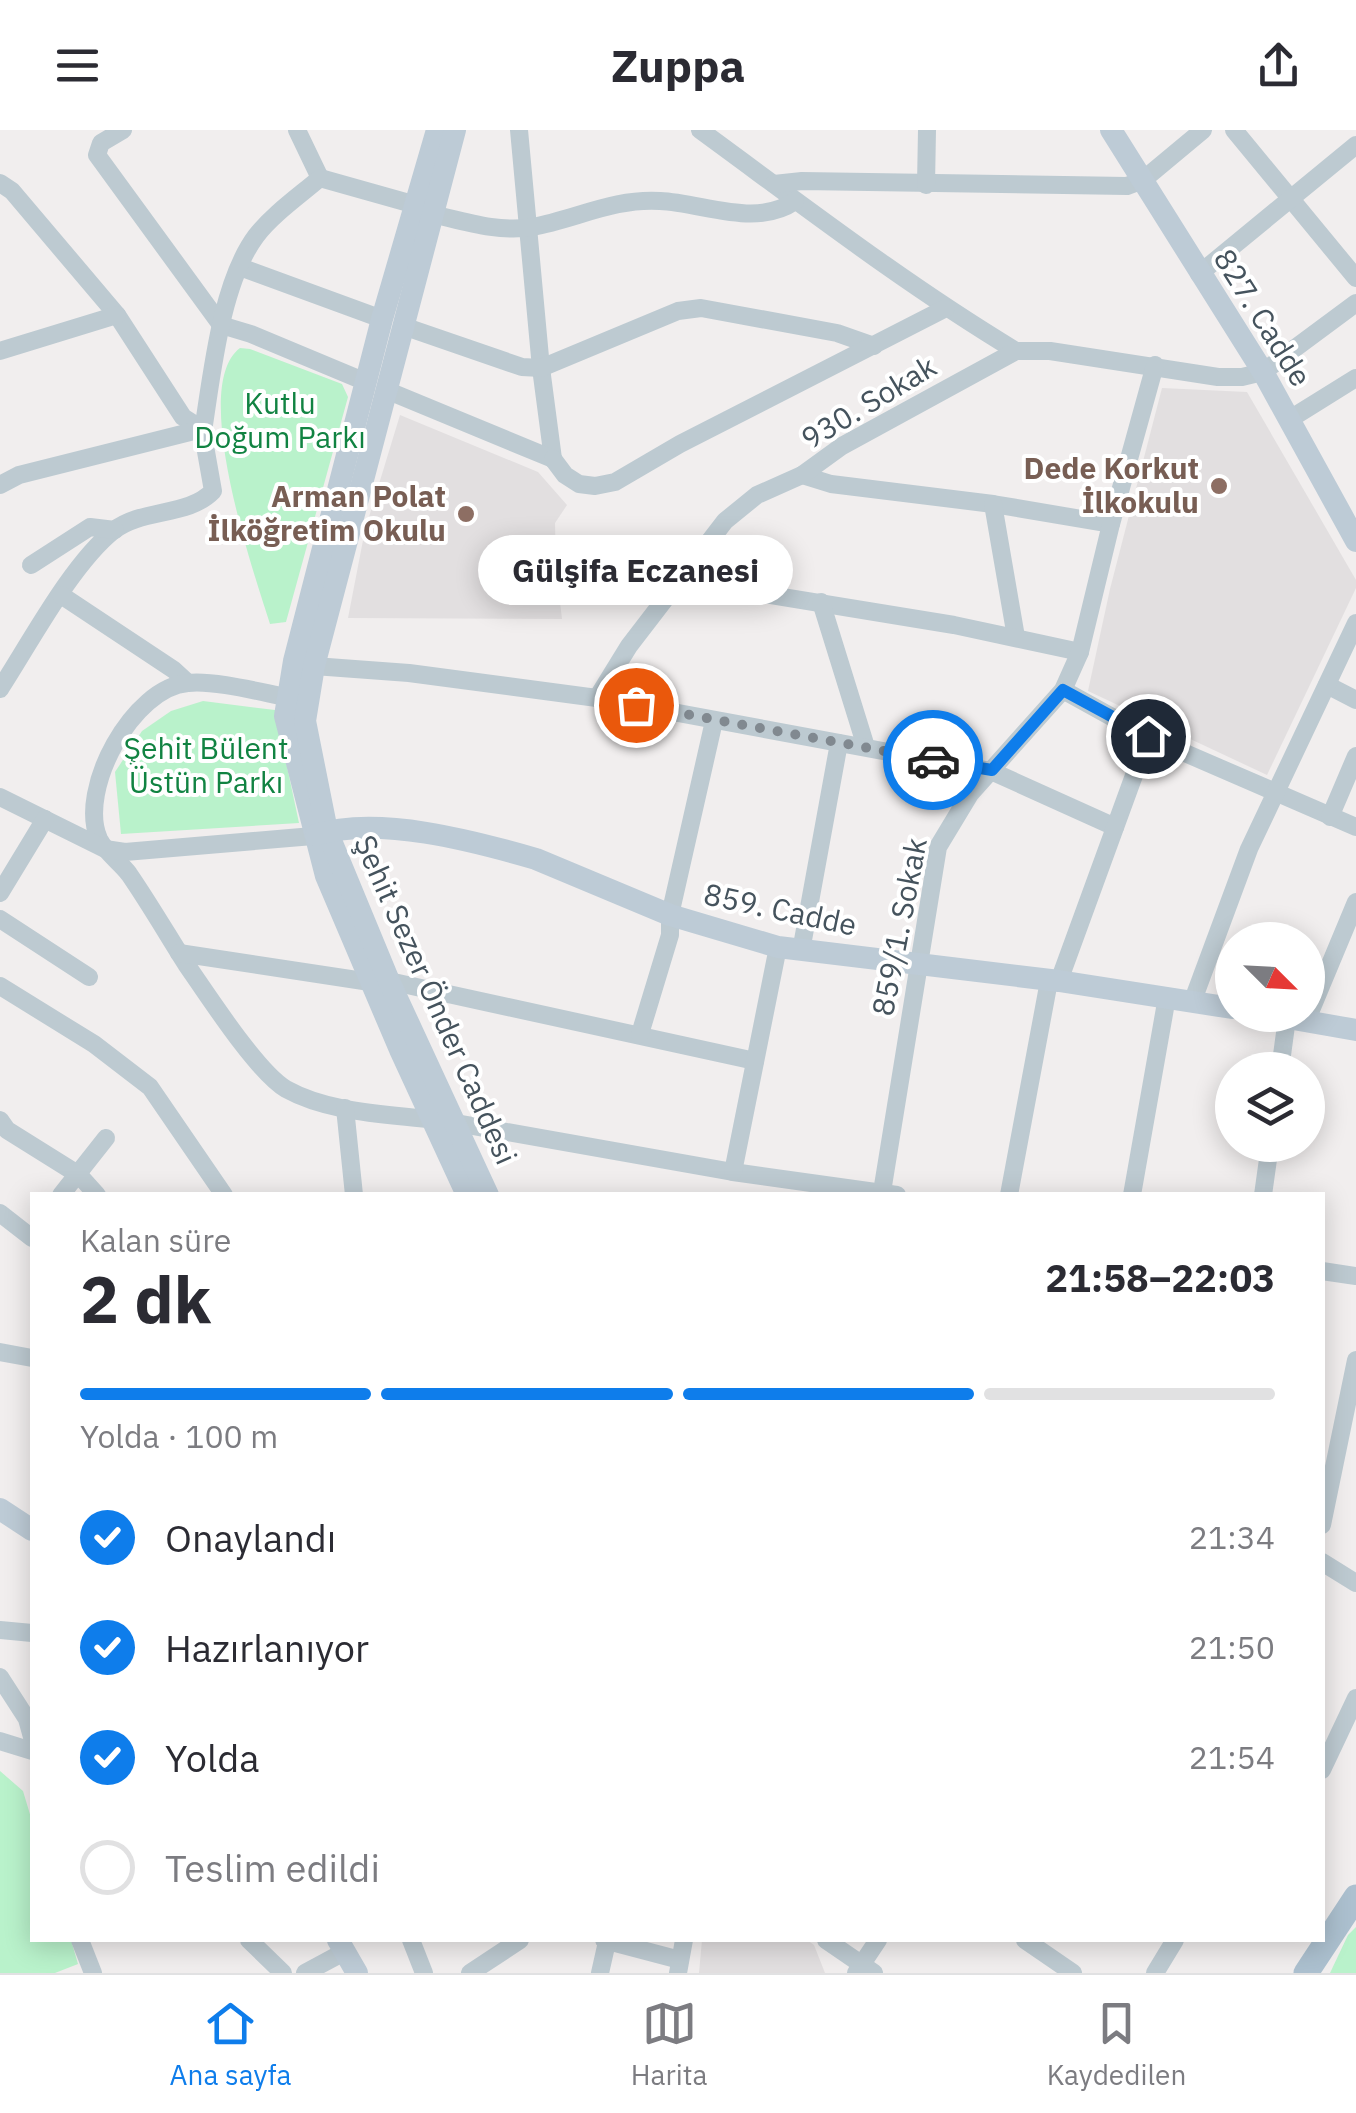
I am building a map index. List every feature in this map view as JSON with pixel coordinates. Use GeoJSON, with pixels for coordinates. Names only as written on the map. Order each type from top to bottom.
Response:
{"type":"FeatureCollection","features":[{"type":"Feature","properties":{"kind":"main road"},"geometry":{"type":"LineString","coordinates":[[1325,1941],[1339,1914],[1356,1897]]}},
{"type":"Feature","properties":{"kind":"main road"},"geometry":{"type":"LineString","coordinates":[[1311,1968],[1324,1942]]}},
{"type":"Feature","properties":{"kind":"street"},"geometry":{"type":"LineString","coordinates":[[123,130],[101,143],[97,155],[221,325],[553,459]]}},
{"type":"Feature","properties":{"kind":"street"},"geometry":{"type":"LineString","coordinates":[[297,130],[320,178],[476,224],[528,228],[628,200],[663,201],[758,215],[782,210],[796,201]]}},
{"type":"Feature","properties":{"kind":"street","name":"Şehit Sezer Önder Caddesi"},"geometry":{"type":"LineString","coordinates":[[424,209],[437,130]]}},
{"type":"Feature","properties":{"kind":"street","name":"Şehit Sezer Önder Caddesi"},"geometry":{"type":"LineString","coordinates":[[454,130],[424,209],[304,664],[286,697],[285,716],[320,833],[379,982],[445,1121],[486,1192]]}},
{"type":"Feature","properties":{"kind":"street"},"geometry":{"type":"LineString","coordinates":[[519,130],[553,459],[565,475],[579,484],[614,482],[680,444],[946,308]]}},
{"type":"Feature","properties":{"kind":"street"},"geometry":{"type":"LineString","coordinates":[[700,130],[946,308],[1016,350],[1050,351],[1218,377],[1242,377],[1264,372],[1356,303]]}},
{"type":"Feature","properties":{"kind":"street"},"geometry":{"type":"LineString","coordinates":[[926,185],[927,130]]}},
{"type":"Feature","properties":{"kind":"street","name":"827. Cadde"},"geometry":{"type":"LineString","coordinates":[[1111,130],[1350,514],[1356,542]]}},
{"type":"Feature","properties":{"kind":"street"},"geometry":{"type":"LineString","coordinates":[[774,184],[802,180],[1127,186],[1143,180],[1203,130]]}},
{"type":"Feature","properties":{"kind":"street"},"geometry":{"type":"LineString","coordinates":[[1234,130],[1356,278]]}},
{"type":"Feature","properties":{"kind":"street"},"geometry":{"type":"LineString","coordinates":[[1199,274],[1356,145]]}},
{"type":"Feature","properties":{"kind":"street"},"geometry":{"type":"LineString","coordinates":[[0,690],[61,595],[114,530],[141,518],[202,502],[213,491],[203,430],[221,325],[240,267],[256,236],[320,178]]}},
{"type":"Feature","properties":{"kind":"street"},"geometry":{"type":"LineString","coordinates":[[0,183],[12,191],[116,314],[183,417],[203,430]]}},
{"type":"Feature","properties":{"kind":"street"},"geometry":{"type":"LineString","coordinates":[[240,267],[522,367],[541,368],[678,311],[700,308],[837,334],[874,346]]}},
{"type":"Feature","properties":{"kind":"street"},"geometry":{"type":"LineString","coordinates":[[0,351],[116,314]]}},
{"type":"Feature","properties":{"kind":"street","name":"930. Sokak"},"geometry":{"type":"LineString","coordinates":[[597,698],[628,646],[725,521],[757,495],[802,475],[842,446],[1016,350]]}},
{"type":"Feature","properties":{"kind":"street","name":"859/1. Sokak"},"geometry":{"type":"LineString","coordinates":[[889,1192],[918,966],[938,847],[970,794],[1063,690],[1080,652],[1110,524],[1154,366]]}},
{"type":"Feature","properties":{"kind":"street"},"geometry":{"type":"LineString","coordinates":[[1290,419],[1356,378]]}},
{"type":"Feature","properties":{"kind":"street"},"geometry":{"type":"LineString","coordinates":[[0,485],[36,471],[203,430]]}},
{"type":"Feature","properties":{"kind":"street"},"geometry":{"type":"LineString","coordinates":[[802,475],[831,484],[993,504],[1110,524]]}},
{"type":"Feature","properties":{"kind":"street"},"geometry":{"type":"LineString","coordinates":[[993,504],[1016,638]]}},
{"type":"Feature","properties":{"kind":"street"},"geometry":{"type":"LineString","coordinates":[[30,565],[90,527],[114,530]]}},
{"type":"Feature","properties":{"kind":"street"},"geometry":{"type":"LineString","coordinates":[[684,575],[702,584],[820,602],[1080,652]]}},
{"type":"Feature","properties":{"kind":"street"},"geometry":{"type":"LineString","coordinates":[[61,595],[187,682],[286,697]]}},
{"type":"Feature","properties":{"kind":"street"},"geometry":{"type":"LineString","coordinates":[[820,602],[866,747]]}},
{"type":"Feature","properties":{"kind":"street"},"geometry":{"type":"LineString","coordinates":[[1193,1000],[1227,904],[1356,623]]}},
{"type":"Feature","properties":{"kind":"street"},"geometry":{"type":"LineString","coordinates":[[304,664],[409,673],[597,698],[992,770],[1115,827]]}},
{"type":"Feature","properties":{"kind":"street","name":"Şehit Sezer Önder Caddesi"},"geometry":{"type":"LineString","coordinates":[[304,664],[305,721],[320,833]]}},
{"type":"Feature","properties":{"kind":"street"},"geometry":{"type":"LineString","coordinates":[[187,682],[149,701],[108,758],[96,794],[97,836],[124,868],[218,1012],[274,1080],[288,1090],[344,1108],[875,1192]]}},
{"type":"Feature","properties":{"kind":"street"},"geometry":{"type":"LineString","coordinates":[[1327,686],[1356,700]]}},
{"type":"Feature","properties":{"kind":"street"},"geometry":{"type":"LineString","coordinates":[[1063,690],[1148,736],[1356,827]]}},
{"type":"Feature","properties":{"kind":"street"},"geometry":{"type":"LineString","coordinates":[[640,1034],[670,935],[670,915],[714,720]]}},
{"type":"Feature","properties":{"kind":"street"},"geometry":{"type":"LineString","coordinates":[[1009,1192],[1054,981],[1148,736]]}},
{"type":"Feature","properties":{"kind":"street"},"geometry":{"type":"LineString","coordinates":[[733,1172],[755,1061],[789,949],[839,743]]}},
{"type":"Feature","properties":{"kind":"street"},"geometry":{"type":"LineString","coordinates":[[1330,816],[1356,756]]}},
{"type":"Feature","properties":{"kind":"street"},"geometry":{"type":"LineString","coordinates":[[0,797],[105,849],[152,851],[320,833]]}},
{"type":"Feature","properties":{"kind":"street"},"geometry":{"type":"LineString","coordinates":[[0,893],[45,819]]}},
{"type":"Feature","properties":{"kind":"street","name":"859. Cadde"},"geometry":{"type":"LineString","coordinates":[[320,833],[387,827],[506,850],[670,915],[789,949],[1215,1005]]}},
{"type":"Feature","properties":{"kind":"street"},"geometry":{"type":"LineString","coordinates":[[1325,955],[1356,902]]}},
{"type":"Feature","properties":{"kind":"street"},"geometry":{"type":"LineString","coordinates":[[0,919],[89,976]]}},
{"type":"Feature","properties":{"kind":"street"},"geometry":{"type":"LineString","coordinates":[[179,953],[379,982],[755,1061]]}},
{"type":"Feature","properties":{"kind":"street"},"geometry":{"type":"LineString","coordinates":[[0,986],[94,1044],[150,1087],[222,1192]]}},
{"type":"Feature","properties":{"kind":"street"},"geometry":{"type":"LineString","coordinates":[[1133,1192],[1167,996]]}},
{"type":"Feature","properties":{"kind":"street"},"geometry":{"type":"LineString","coordinates":[[1325,1025],[1356,1030]]}},
{"type":"Feature","properties":{"kind":"street"},"geometry":{"type":"LineString","coordinates":[[344,1108],[354,1192]]}},
{"type":"Feature","properties":{"kind":"street","name":"Şehit Sezer Önder Caddesi"},"geometry":{"type":"LineString","coordinates":[[445,1121],[466,1192]]}},
{"type":"Feature","properties":{"kind":"street"},"geometry":{"type":"LineString","coordinates":[[2,1128],[79,1174],[94,1192]]}},
{"type":"Feature","properties":{"kind":"street"},"geometry":{"type":"LineString","coordinates":[[63,1192],[106,1138]]}},
{"type":"Feature","properties":{"kind":"street"},"geometry":{"type":"LineString","coordinates":[[1264,1192],[1268,1162]]}},
{"type":"Feature","properties":{"kind":"street"},"geometry":{"type":"LineString","coordinates":[[0,1213],[30,1232]]}},
{"type":"Feature","properties":{"kind":"street"},"geometry":{"type":"LineString","coordinates":[[1325,1271],[1356,1276]]}},
{"type":"Feature","properties":{"kind":"street"},"geometry":{"type":"LineString","coordinates":[[0,1352],[30,1358]]}},
{"type":"Feature","properties":{"kind":"street"},"geometry":{"type":"LineString","coordinates":[[1325,1510],[1356,1360]]}},
{"type":"Feature","properties":{"kind":"street"},"geometry":{"type":"LineString","coordinates":[[0,1509],[30,1529]]}},
{"type":"Feature","properties":{"kind":"street"},"geometry":{"type":"LineString","coordinates":[[1325,1564],[1356,1583]]}},
{"type":"Feature","properties":{"kind":"street"},"geometry":{"type":"LineString","coordinates":[[0,1630],[30,1634]]}},
{"type":"Feature","properties":{"kind":"street"},"geometry":{"type":"LineString","coordinates":[[0,1677],[30,1730]]}},
{"type":"Feature","properties":{"kind":"street"},"geometry":{"type":"LineString","coordinates":[[1325,1764],[1356,1698]]}},
{"type":"Feature","properties":{"kind":"street"},"geometry":{"type":"LineString","coordinates":[[0,1741],[30,1751]]}},
{"type":"Feature","properties":{"kind":"street"},"geometry":{"type":"LineString","coordinates":[[81,1942],[93,1973]]}},
{"type":"Feature","properties":{"kind":"street"},"geometry":{"type":"LineString","coordinates":[[251,1942],[283,1973]]}},
{"type":"Feature","properties":{"kind":"street"},"geometry":{"type":"LineString","coordinates":[[412,1942],[424,1973]]}},
{"type":"Feature","properties":{"kind":"street"},"geometry":{"type":"LineString","coordinates":[[470,1973],[517,1942]]}},
{"type":"Feature","properties":{"kind":"street"},"geometry":{"type":"LineString","coordinates":[[600,1973],[605,1942]]}},
{"type":"Feature","properties":{"kind":"street"},"geometry":{"type":"LineString","coordinates":[[608,1942],[679,1967],[684,1942]]}},
{"type":"Feature","properties":{"kind":"street"},"geometry":{"type":"LineString","coordinates":[[829,1942],[864,1970],[877,1942]]}},
{"type":"Feature","properties":{"kind":"street"},"geometry":{"type":"LineString","coordinates":[[1027,1942],[1073,1973]]}},
{"type":"Feature","properties":{"kind":"street"},"geometry":{"type":"LineString","coordinates":[[1155,1973],[1174,1942]]}},
{"type":"Feature","properties":{"kind":"street"},"geometry":{"type":"LineString","coordinates":[[305,1973],[341,1946],[357,1973]]}},
{"type":"Feature","properties":{"kind":"shaded area","name":"Dede Korkut İlkokulu"},"geometry":{"type":"Polygon","coordinates":[[[1162,388],[1247,392],[1356,580],[1356,588],[1267,775],[1088,691],[1162,388]]]}},
{"type":"Feature","properties":{"kind":"shaded area","name":"Arman Polat İlköğretim Okulu"},"geometry":{"type":"Polygon","coordinates":[[[400,415],[538,472],[567,505],[555,523],[562,619],[348,618],[365,530],[400,415]]]}},
{"type":"Feature","properties":{"kind":"shaded area"},"geometry":{"type":"Polygon","coordinates":[[[702,1942],[810,1942],[825,1973],[699,1973],[702,1942]]]}},
{"type":"Feature","properties":{"kind":"green space","name":"Kutlu Doğum Parkı"},"geometry":{"type":"Polygon","coordinates":[[[240,348],[342,384],[348,397],[286,622],[270,624],[230,481],[221,400],[226,369],[240,348]]]}},
{"type":"Feature","properties":{"kind":"green space","name":"Şehit Bülent Üstün Parkı"},"geometry":{"type":"Polygon","coordinates":[[[203,701],[275,710],[299,823],[121,834],[115,772],[142,731],[171,711],[203,701]]]}},
{"type":"Feature","properties":{"kind":"green space"},"geometry":{"type":"Polygon","coordinates":[[[0,1771],[23,1791],[30,1814],[30,1942],[72,1942],[78,1964],[55,1973],[0,1973],[0,1771]]]}},
{"type":"Feature","properties":{"kind":"green space"},"geometry":{"type":"Polygon","coordinates":[[[1356,1927],[1356,1973],[1330,1973],[1348,1935],[1356,1927]]]}},
{"type":"Feature","properties":{"kind":"way so far"},"geometry":{"type":"LineString","coordinates":[[636,705],[933,760]]}},
{"type":"Feature","properties":{"kind":"place","name":"Dede Korkut İlkokulu"},"geometry":{"type":"Point","coordinates":[1219,486]}},
{"type":"Feature","properties":{"kind":"place","name":"Arman Polat İlköğretim Okulu"},"geometry":{"type":"Point","coordinates":[466,514]}},
{"type":"Feature","properties":{"kind":"place","name":"Gülşifa Eczanesi"},"geometry":{"type":"Point","coordinates":[636,705]}},
{"type":"Feature","properties":{"kind":"route"},"geometry":{"type":"LineString","coordinates":[[933,760],[992,770],[1063,690],[1148,736]]}}]}
